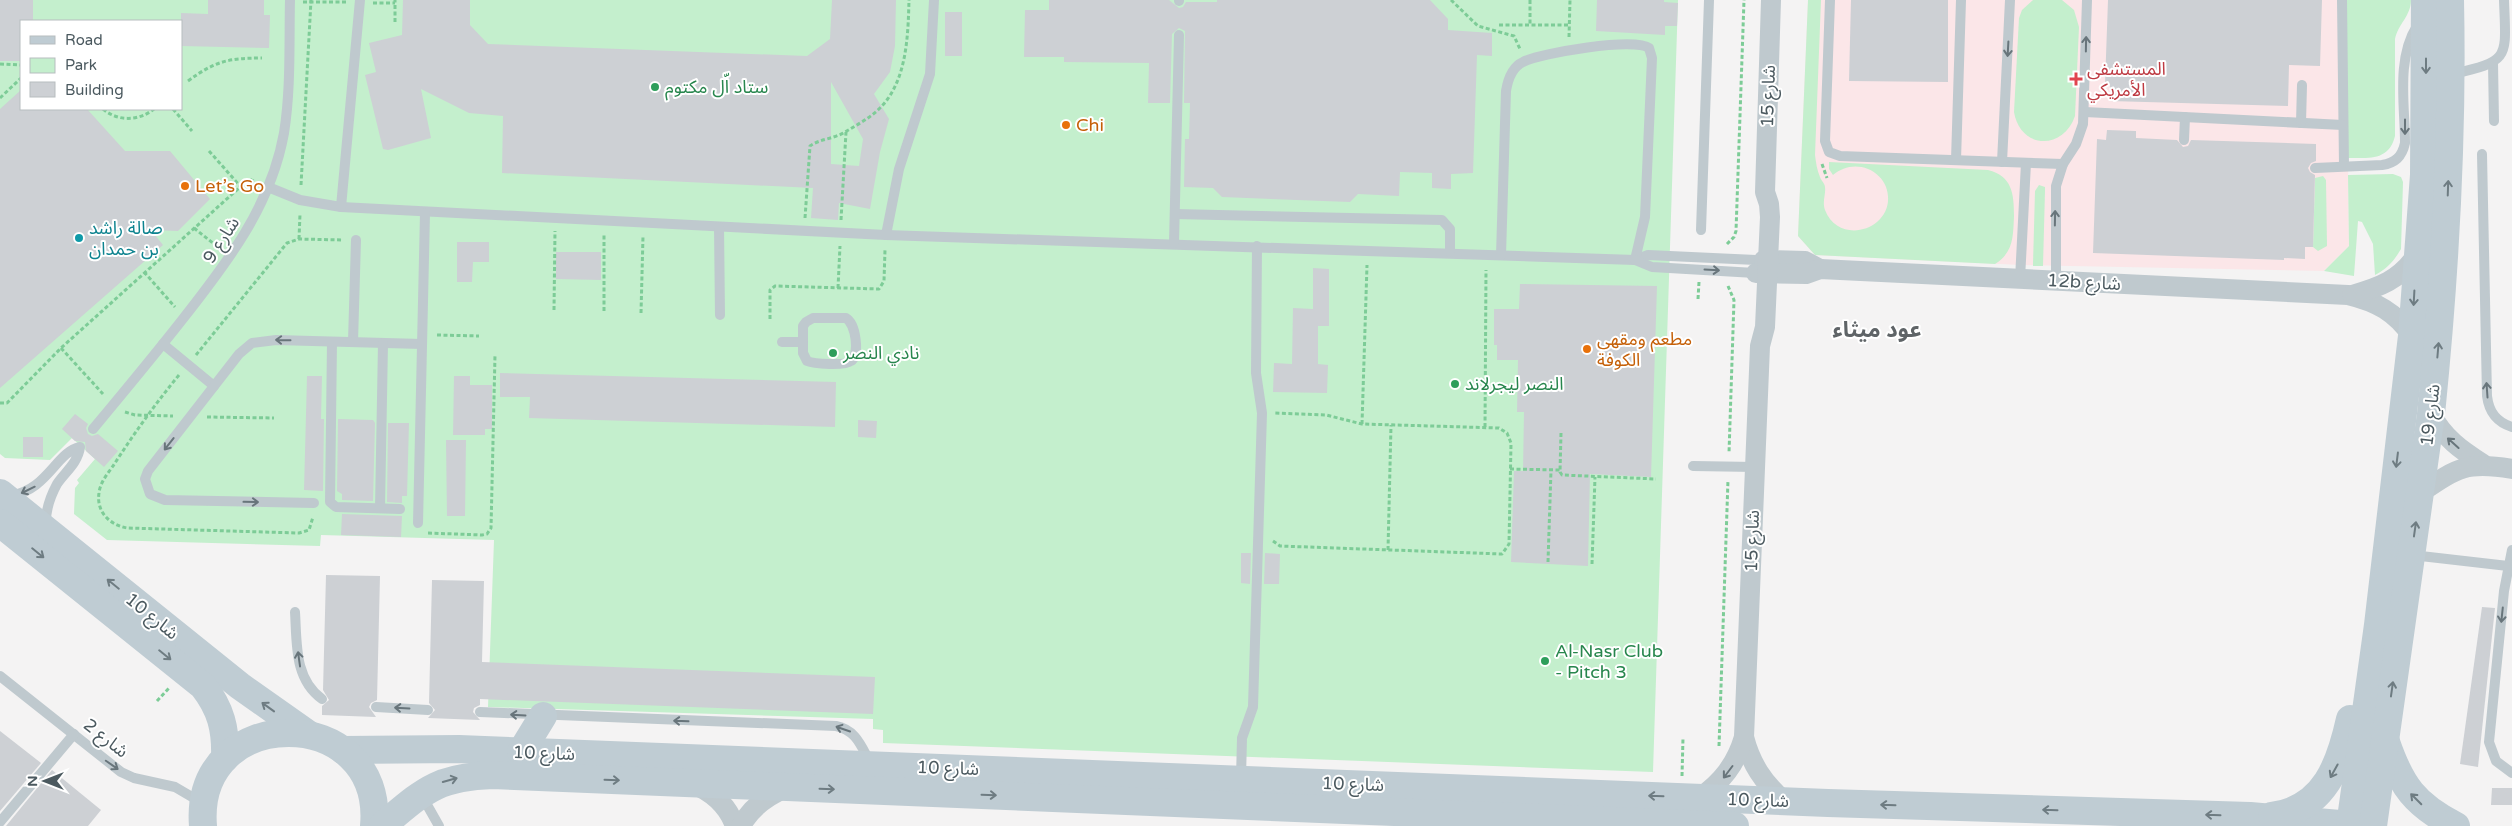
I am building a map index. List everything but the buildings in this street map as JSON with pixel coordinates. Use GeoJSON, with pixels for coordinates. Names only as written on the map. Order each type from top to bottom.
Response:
{"type":"FeatureCollection","features":[{"type":"Feature","properties":{"kind":"main road","name":"شارع 19"},"geometry":{"type":"LineString","coordinates":[[2359,826],[2385,738],[2431,414],[2446,253],[2452,74],[2450,0]]}},
{"type":"Feature","properties":{"kind":"main road","name":"شارع 19"},"geometry":{"type":"LineString","coordinates":[[2359,826],[2378,625],[2412,336],[2416,256],[2424,175],[2425,7]]}},
{"type":"Feature","properties":{"kind":"main road","name":"شارع 10"},"geometry":{"type":"LineString","coordinates":[[2,495],[240,686],[308,734]]}},
{"type":"Feature","properties":{"kind":"main road","name":"شارع 10"},"geometry":{"type":"LineString","coordinates":[[0,523],[203,686],[215,701],[223,719],[225,758]]}},
{"type":"Feature","properties":{"kind":"main road"},"geometry":{"type":"LineString","coordinates":[[2262,817],[2282,815],[2297,808],[2323,788],[2336,769],[2344,744],[2363,654],[2378,625]]}},
{"type":"Feature","properties":{"kind":"main road"},"geometry":{"type":"LineString","coordinates":[[521,752],[543,716]]}},
{"type":"Feature","properties":{"kind":"main road"},"geometry":{"type":"LineString","coordinates":[[203,815],[208,787],[225,758],[243,744],[263,735],[286,732],[308,734],[326,740],[343,750],[363,774],[370,787],[374,802],[374,826]]}},
{"type":"Feature","properties":{"kind":"main road"},"geometry":{"type":"LineString","coordinates":[[2385,738],[2397,772],[2414,798],[2426,808],[2456,826]]}},
{"type":"Feature","properties":{"kind":"main road","name":"شارع 10"},"geometry":{"type":"LineString","coordinates":[[343,750],[459,749],[1241,780],[1690,789],[1784,801],[2262,817],[2359,826]]}},
{"type":"Feature","properties":{"kind":"main road","name":"شارع 10"},"geometry":{"type":"LineString","coordinates":[[382,826],[420,793],[452,779],[493,775],[1735,826]]}},
{"type":"Feature","properties":{"kind":"street","name":"شارع 15"},"geometry":{"type":"LineString","coordinates":[[1690,789],[1724,777],[1734,764],[1744,737],[1760,346],[1754,334],[1762,266],[1758,210],[1765,192],[1771,0]]}},
{"type":"Feature","properties":{"kind":"street","name":"12b شارع"},"geometry":{"type":"LineString","coordinates":[[2348,295],[2382,286],[2396,279],[2407,269],[2416,256]]}},
{"type":"Feature","properties":{"kind":"street","name":"12b شارع"},"geometry":{"type":"LineString","coordinates":[[1762,266],[1806,274],[1820,269],[2348,295],[2370,300],[2390,311],[2412,336]]}},
{"type":"Feature","properties":{"kind":"street"},"geometry":{"type":"LineString","coordinates":[[2431,414],[2438,427],[2453,444],[2483,464],[2512,469]]}},
{"type":"Feature","properties":{"kind":"street"},"geometry":{"type":"LineString","coordinates":[[2420,493],[2448,474],[2483,464]]}},
{"type":"Feature","properties":{"kind":"street","name":"شارع 15"},"geometry":{"type":"LineString","coordinates":[[1744,737],[1757,771],[1784,801]]}},
{"type":"Feature","properties":{"kind":"street"},"geometry":{"type":"LineString","coordinates":[[691,783],[716,797],[725,807],[735,826]]}},
{"type":"Feature","properties":{"kind":"street"},"geometry":{"type":"LineString","coordinates":[[741,826],[762,800],[786,787]]}},
{"type":"Feature","properties":{"kind":"lane"},"geometry":{"type":"LineString","coordinates":[[886,235],[899,169],[930,74],[934,0]]}},
{"type":"Feature","properties":{"kind":"lane"},"geometry":{"type":"LineString","coordinates":[[1701,230],[1708,0]]}},
{"type":"Feature","properties":{"kind":"lane"},"geometry":{"type":"LineString","coordinates":[[1830,0],[1825,141],[1829,152],[1840,156],[2063,164]]}},
{"type":"Feature","properties":{"kind":"lane"},"geometry":{"type":"LineString","coordinates":[[1956,160],[1961,0]]}},
{"type":"Feature","properties":{"kind":"lane"},"geometry":{"type":"LineString","coordinates":[[2002,162],[2010,0]]}},
{"type":"Feature","properties":{"kind":"lane"},"geometry":{"type":"LineString","coordinates":[[2056,281],[2056,192],[2063,164],[2080,135],[2085,112],[2087,0]]}},
{"type":"Feature","properties":{"kind":"lane"},"geometry":{"type":"LineString","coordinates":[[2342,0],[2344,166]]}},
{"type":"Feature","properties":{"kind":"lane"},"geometry":{"type":"LineString","coordinates":[[2452,74],[2492,63],[2500,56],[2505,47],[2504,0]]}},
{"type":"Feature","properties":{"kind":"lane","name":"شارع 9"},"geometry":{"type":"LineString","coordinates":[[94,430],[185,317],[230,257],[255,216],[268,187],[284,132],[290,1]]}},
{"type":"Feature","properties":{"kind":"lane"},"geometry":{"type":"LineString","coordinates":[[341,208],[360,1]]}},
{"type":"Feature","properties":{"kind":"lane"},"geometry":{"type":"LineString","coordinates":[[2316,168],[2390,164],[2403,152],[2405,58],[2410,37],[2425,7]]}},
{"type":"Feature","properties":{"kind":"lane"},"geometry":{"type":"LineString","coordinates":[[1174,243],[1179,36]]}},
{"type":"Feature","properties":{"kind":"lane"},"geometry":{"type":"LineString","coordinates":[[1500,255],[1506,90],[1508,80],[1522,62],[1601,45],[1645,44],[1652,53],[1645,217],[1635,260]]}},
{"type":"Feature","properties":{"kind":"lane"},"geometry":{"type":"LineString","coordinates":[[2492,63],[2494,121]]}},
{"type":"Feature","properties":{"kind":"lane"},"geometry":{"type":"LineString","coordinates":[[2300,123],[2302,85]]}},
{"type":"Feature","properties":{"kind":"lane"},"geometry":{"type":"LineString","coordinates":[[2085,112],[2344,126]]}},
{"type":"Feature","properties":{"kind":"lane"},"geometry":{"type":"LineString","coordinates":[[2184,140],[2185,117]]}},
{"type":"Feature","properties":{"kind":"lane"},"geometry":{"type":"LineString","coordinates":[[2482,154],[2487,396],[2489,407],[2495,417],[2504,424],[2512,426]]}},
{"type":"Feature","properties":{"kind":"lane"},"geometry":{"type":"LineString","coordinates":[[2020,279],[2026,163]]}},
{"type":"Feature","properties":{"kind":"lane"},"geometry":{"type":"LineString","coordinates":[[268,187],[300,200],[341,208],[886,235],[1450,252],[1635,260],[1652,267],[1762,266]]}},
{"type":"Feature","properties":{"kind":"lane"},"geometry":{"type":"LineString","coordinates":[[418,523],[424,212]]}},
{"type":"Feature","properties":{"kind":"lane"},"geometry":{"type":"LineString","coordinates":[[1175,214],[1442,220],[1450,229],[1450,252]]}},
{"type":"Feature","properties":{"kind":"lane"},"geometry":{"type":"LineString","coordinates":[[719,227],[720,315]]}},
{"type":"Feature","properties":{"kind":"lane"},"geometry":{"type":"LineString","coordinates":[[353,342],[356,240]]}},
{"type":"Feature","properties":{"kind":"lane"},"geometry":{"type":"LineString","coordinates":[[1241,780],[1242,738],[1253,707],[1262,413],[1256,373],[1257,246]]}},
{"type":"Feature","properties":{"kind":"lane"},"geometry":{"type":"LineString","coordinates":[[846,318],[854,325],[854,356],[852,360],[845,364],[812,363],[804,358],[803,342],[803,326],[809,319],[846,318]]}},
{"type":"Feature","properties":{"kind":"lane"},"geometry":{"type":"LineString","coordinates":[[314,504],[165,500],[150,494],[145,479],[148,471],[239,354],[252,343],[276,340],[384,343],[422,340]]}},
{"type":"Feature","properties":{"kind":"lane"},"geometry":{"type":"LineString","coordinates":[[332,342],[330,502],[336,507],[400,508]]}},
{"type":"Feature","properties":{"kind":"lane"},"geometry":{"type":"LineString","coordinates":[[782,342],[803,342]]}},
{"type":"Feature","properties":{"kind":"lane"},"geometry":{"type":"LineString","coordinates":[[380,508],[384,343]]}},
{"type":"Feature","properties":{"kind":"lane"},"geometry":{"type":"LineString","coordinates":[[164,344],[214,386]]}},
{"type":"Feature","properties":{"kind":"lane"},"geometry":{"type":"LineString","coordinates":[[2,495],[29,490],[48,475],[69,451],[80,447],[76,460],[58,483],[49,503],[46,530]]}},
{"type":"Feature","properties":{"kind":"lane"},"geometry":{"type":"LineString","coordinates":[[1692,466],[1755,467]]}},
{"type":"Feature","properties":{"kind":"lane"},"geometry":{"type":"LineString","coordinates":[[48,475],[58,483]]}},
{"type":"Feature","properties":{"kind":"lane"},"geometry":{"type":"LineString","coordinates":[[2512,550],[2489,742],[2496,761],[2512,773]]}},
{"type":"Feature","properties":{"kind":"lane"},"geometry":{"type":"LineString","coordinates":[[2412,555],[2509,571]]}},
{"type":"Feature","properties":{"kind":"lane"},"geometry":{"type":"LineString","coordinates":[[295,612],[300,669],[308,686],[322,699]]}},
{"type":"Feature","properties":{"kind":"lane","name":"شارع 2"},"geometry":{"type":"LineString","coordinates":[[0,676],[122,772],[134,778],[175,787],[203,815]]}},
{"type":"Feature","properties":{"kind":"lane"},"geometry":{"type":"LineString","coordinates":[[376,707],[428,710]]}},
{"type":"Feature","properties":{"kind":"lane"},"geometry":{"type":"LineString","coordinates":[[480,712],[543,716],[836,726],[844,728],[856,736],[871,766]]}},
{"type":"Feature","properties":{"kind":"lane"},"geometry":{"type":"LineString","coordinates":[[0,822],[74,734]]}},
{"type":"Feature","properties":{"kind":"lane"},"geometry":{"type":"LineString","coordinates":[[420,793],[439,826]]}},
{"type":"Feature","properties":{"kind":"path"},"geometry":{"type":"LineString","coordinates":[[805,231],[808,150],[813,144],[832,139],[846,132],[879,109],[896,83],[905,53],[909,0]]}},
{"type":"Feature","properties":{"kind":"path"},"geometry":{"type":"LineString","coordinates":[[1451,0],[1478,26],[1514,36],[1519,44],[1522,62]]}},
{"type":"Feature","properties":{"kind":"path"},"geometry":{"type":"LineString","coordinates":[[1530,0],[1530,26]]}},
{"type":"Feature","properties":{"kind":"path"},"geometry":{"type":"LineString","coordinates":[[1568,51],[1570,0]]}},
{"type":"Feature","properties":{"kind":"path"},"geometry":{"type":"LineString","coordinates":[[1725,245],[1734,237],[1736,231],[1744,0]]}},
{"type":"Feature","properties":{"kind":"path"},"geometry":{"type":"LineString","coordinates":[[290,1],[395,1],[395,22]]}},
{"type":"Feature","properties":{"kind":"path"},"geometry":{"type":"LineString","coordinates":[[299,238],[311,1]]}},
{"type":"Feature","properties":{"kind":"path"},"geometry":{"type":"LineString","coordinates":[[1498,25],[1570,25]]}},
{"type":"Feature","properties":{"kind":"path"},"geometry":{"type":"LineString","coordinates":[[188,81],[206,68],[226,60],[262,58]]}},
{"type":"Feature","properties":{"kind":"path"},"geometry":{"type":"LineString","coordinates":[[0,64],[20,65]]}},
{"type":"Feature","properties":{"kind":"path"},"geometry":{"type":"LineString","coordinates":[[0,98],[20,79]]}},
{"type":"Feature","properties":{"kind":"path"},"geometry":{"type":"LineString","coordinates":[[104,110],[111,115],[131,119],[148,114],[153,110]]}},
{"type":"Feature","properties":{"kind":"path"},"geometry":{"type":"LineString","coordinates":[[174,110],[192,131]]}},
{"type":"Feature","properties":{"kind":"path"},"geometry":{"type":"LineString","coordinates":[[838,288],[846,132]]}},
{"type":"Feature","properties":{"kind":"path"},"geometry":{"type":"LineString","coordinates":[[209,151],[241,187]]}},
{"type":"Feature","properties":{"kind":"path"},"geometry":{"type":"LineString","coordinates":[[0,403],[7,403],[61,348],[249,179],[268,187]]}},
{"type":"Feature","properties":{"kind":"path"},"geometry":{"type":"LineString","coordinates":[[554,310],[556,219]]}},
{"type":"Feature","properties":{"kind":"path"},"geometry":{"type":"LineString","coordinates":[[604,221],[604,311]]}},
{"type":"Feature","properties":{"kind":"path"},"geometry":{"type":"LineString","coordinates":[[641,312],[643,223]]}},
{"type":"Feature","properties":{"kind":"path"},"geometry":{"type":"LineString","coordinates":[[194,228],[230,257]]}},
{"type":"Feature","properties":{"kind":"path"},"geometry":{"type":"LineString","coordinates":[[770,319],[770,290],[775,286],[882,288],[886,235]]}},
{"type":"Feature","properties":{"kind":"path"},"geometry":{"type":"LineString","coordinates":[[1362,424],[1367,250]]}},
{"type":"Feature","properties":{"kind":"path"},"geometry":{"type":"LineString","coordinates":[[1484,427],[1486,254]]}},
{"type":"Feature","properties":{"kind":"path"},"geometry":{"type":"LineString","coordinates":[[144,272],[185,317]]}},
{"type":"Feature","properties":{"kind":"path"},"geometry":{"type":"LineString","coordinates":[[1699,280],[1708,280]]}},
{"type":"Feature","properties":{"kind":"path"},"geometry":{"type":"LineString","coordinates":[[1718,754],[1734,300],[1730,289],[1722,282]]}},
{"type":"Feature","properties":{"kind":"path"},"geometry":{"type":"LineString","coordinates":[[422,340],[478,336]]}},
{"type":"Feature","properties":{"kind":"path"},"geometry":{"type":"LineString","coordinates":[[61,348],[113,406],[134,415],[274,418]]}},
{"type":"Feature","properties":{"kind":"path"},"geometry":{"type":"LineString","coordinates":[[418,523],[419,530],[424,533],[482,535],[490,531],[496,356]]}},
{"type":"Feature","properties":{"kind":"path"},"geometry":{"type":"LineString","coordinates":[[1262,413],[1326,415],[1362,424],[1498,428],[1507,433],[1511,443],[1509,544],[1505,552],[1498,554],[1280,546],[1274,542],[1272,536]]}},
{"type":"Feature","properties":{"kind":"path"},"geometry":{"type":"LineString","coordinates":[[1275,414],[1275,423]]}},
{"type":"Feature","properties":{"kind":"path"},"geometry":{"type":"LineString","coordinates":[[1388,550],[1391,425]]}},
{"type":"Feature","properties":{"kind":"path"},"geometry":{"type":"LineString","coordinates":[[1561,433],[1560,470],[1562,475],[1656,479]]}},
{"type":"Feature","properties":{"kind":"path"},"geometry":{"type":"LineString","coordinates":[[1510,469],[1560,470]]}},
{"type":"Feature","properties":{"kind":"path"},"geometry":{"type":"LineString","coordinates":[[1548,562],[1551,470]]}},
{"type":"Feature","properties":{"kind":"path"},"geometry":{"type":"LineString","coordinates":[[1592,564],[1595,477]]}},
{"type":"Feature","properties":{"kind":"path"},"geometry":{"type":"LineString","coordinates":[[1683,738],[1690,789]]}},
{"type":"Feature","properties":{"kind":"shaded area","name":"المستشفى الأمريكي"},"geometry":{"type":"Polygon","coordinates":[[[1808,0],[2346,0],[2349,246],[2324,271],[2021,265],[1815,255],[1798,236],[1808,0]]]}},
{"type":"Feature","properties":{"kind":"green space","name":"نادي النصر"},"geometry":{"type":"Polygon","coordinates":[[[0,0],[1678,0],[1653,772],[883,743],[883,730],[873,729],[873,719],[488,707],[494,540],[321,535],[320,546],[107,540],[74,514],[75,488],[79,483],[77,480],[95,459],[72,438],[50,460],[5,458],[0,454],[0,0]]]}},
{"type":"Feature","properties":{"kind":"green space"},"geometry":{"type":"Polygon","coordinates":[[[1808,0],[1821,0],[1815,155],[1818,172],[1825,186],[1825,210],[1833,222],[1843,228],[1855,230],[1866,228],[1877,222],[1884,213],[1888,201],[1885,184],[1874,172],[1863,167],[1854,167],[1845,168],[1833,175],[1829,169],[1829,162],[1988,170],[2002,176],[2007,181],[2013,200],[2013,237],[2006,254],[1995,264],[1815,255],[1798,236],[1808,0]]]}},
{"type":"Feature","properties":{"kind":"green space"},"geometry":{"type":"Polygon","coordinates":[[[2033,0],[2062,0],[2074,10],[2079,27],[2075,116],[2069,127],[2061,135],[2052,140],[2042,141],[2033,139],[2024,133],[2018,124],[2014,112],[2019,18],[2022,10],[2033,0]]]}},
{"type":"Feature","properties":{"kind":"green space"},"geometry":{"type":"Polygon","coordinates":[[[2346,0],[2411,0],[2409,11],[2395,39],[2395,136],[2388,150],[2371,158],[2348,158],[2346,0]]]}},
{"type":"Feature","properties":{"kind":"green space"},"geometry":{"type":"Polygon","coordinates":[[[2393,174],[2401,177],[2403,182],[2401,249],[2396,257],[2387,267],[2375,275],[2373,244],[2362,222],[2358,221],[2354,276],[2324,271],[2349,246],[2348,175],[2393,174]]]}},
{"type":"Feature","properties":{"kind":"green space"},"geometry":{"type":"Polygon","coordinates":[[[2323,176],[2326,180],[2327,246],[2318,251],[2313,247],[2315,178],[2323,176]]]}},
{"type":"Feature","properties":{"kind":"green space"},"geometry":{"type":"Polygon","coordinates":[[[2039,185],[2045,187],[2043,266],[2033,266],[2035,191],[2039,185]]]}},
{"type":"Feature","properties":{"kind":"place","name":"المستشفى الأمريكي"},"geometry":{"type":"Point","coordinates":[2076,79]}},
{"type":"Feature","properties":{"kind":"place","name":"ستاد اّل مكتوم"},"geometry":{"type":"Point","coordinates":[655,87]}},
{"type":"Feature","properties":{"kind":"place","name":"Chi"},"geometry":{"type":"Point","coordinates":[1066,125]}},
{"type":"Feature","properties":{"kind":"place","name":"Let’s Go"},"geometry":{"type":"Point","coordinates":[185,186]}},
{"type":"Feature","properties":{"kind":"place","name":"صالة راشد بن حمدان"},"geometry":{"type":"Point","coordinates":[79,238]}},
{"type":"Feature","properties":{"kind":"place","name":"مطعم ومقهى الكوفة"},"geometry":{"type":"Point","coordinates":[1587,349]}},
{"type":"Feature","properties":{"kind":"place","name":"نادي النصر"},"geometry":{"type":"Point","coordinates":[833,353]}},
{"type":"Feature","properties":{"kind":"place","name":"النصر ليجرلاند"},"geometry":{"type":"Point","coordinates":[1455,384]}},
{"type":"Feature","properties":{"kind":"place","name":"Al-Nasr Club - Pitch 3"},"geometry":{"type":"Point","coordinates":[1545,661]}},
{"type":"Feature","properties":{"kind":"district","name":"عود ميثاء"},"geometry":{"type":"Point","coordinates":[1877,330]}}]}
